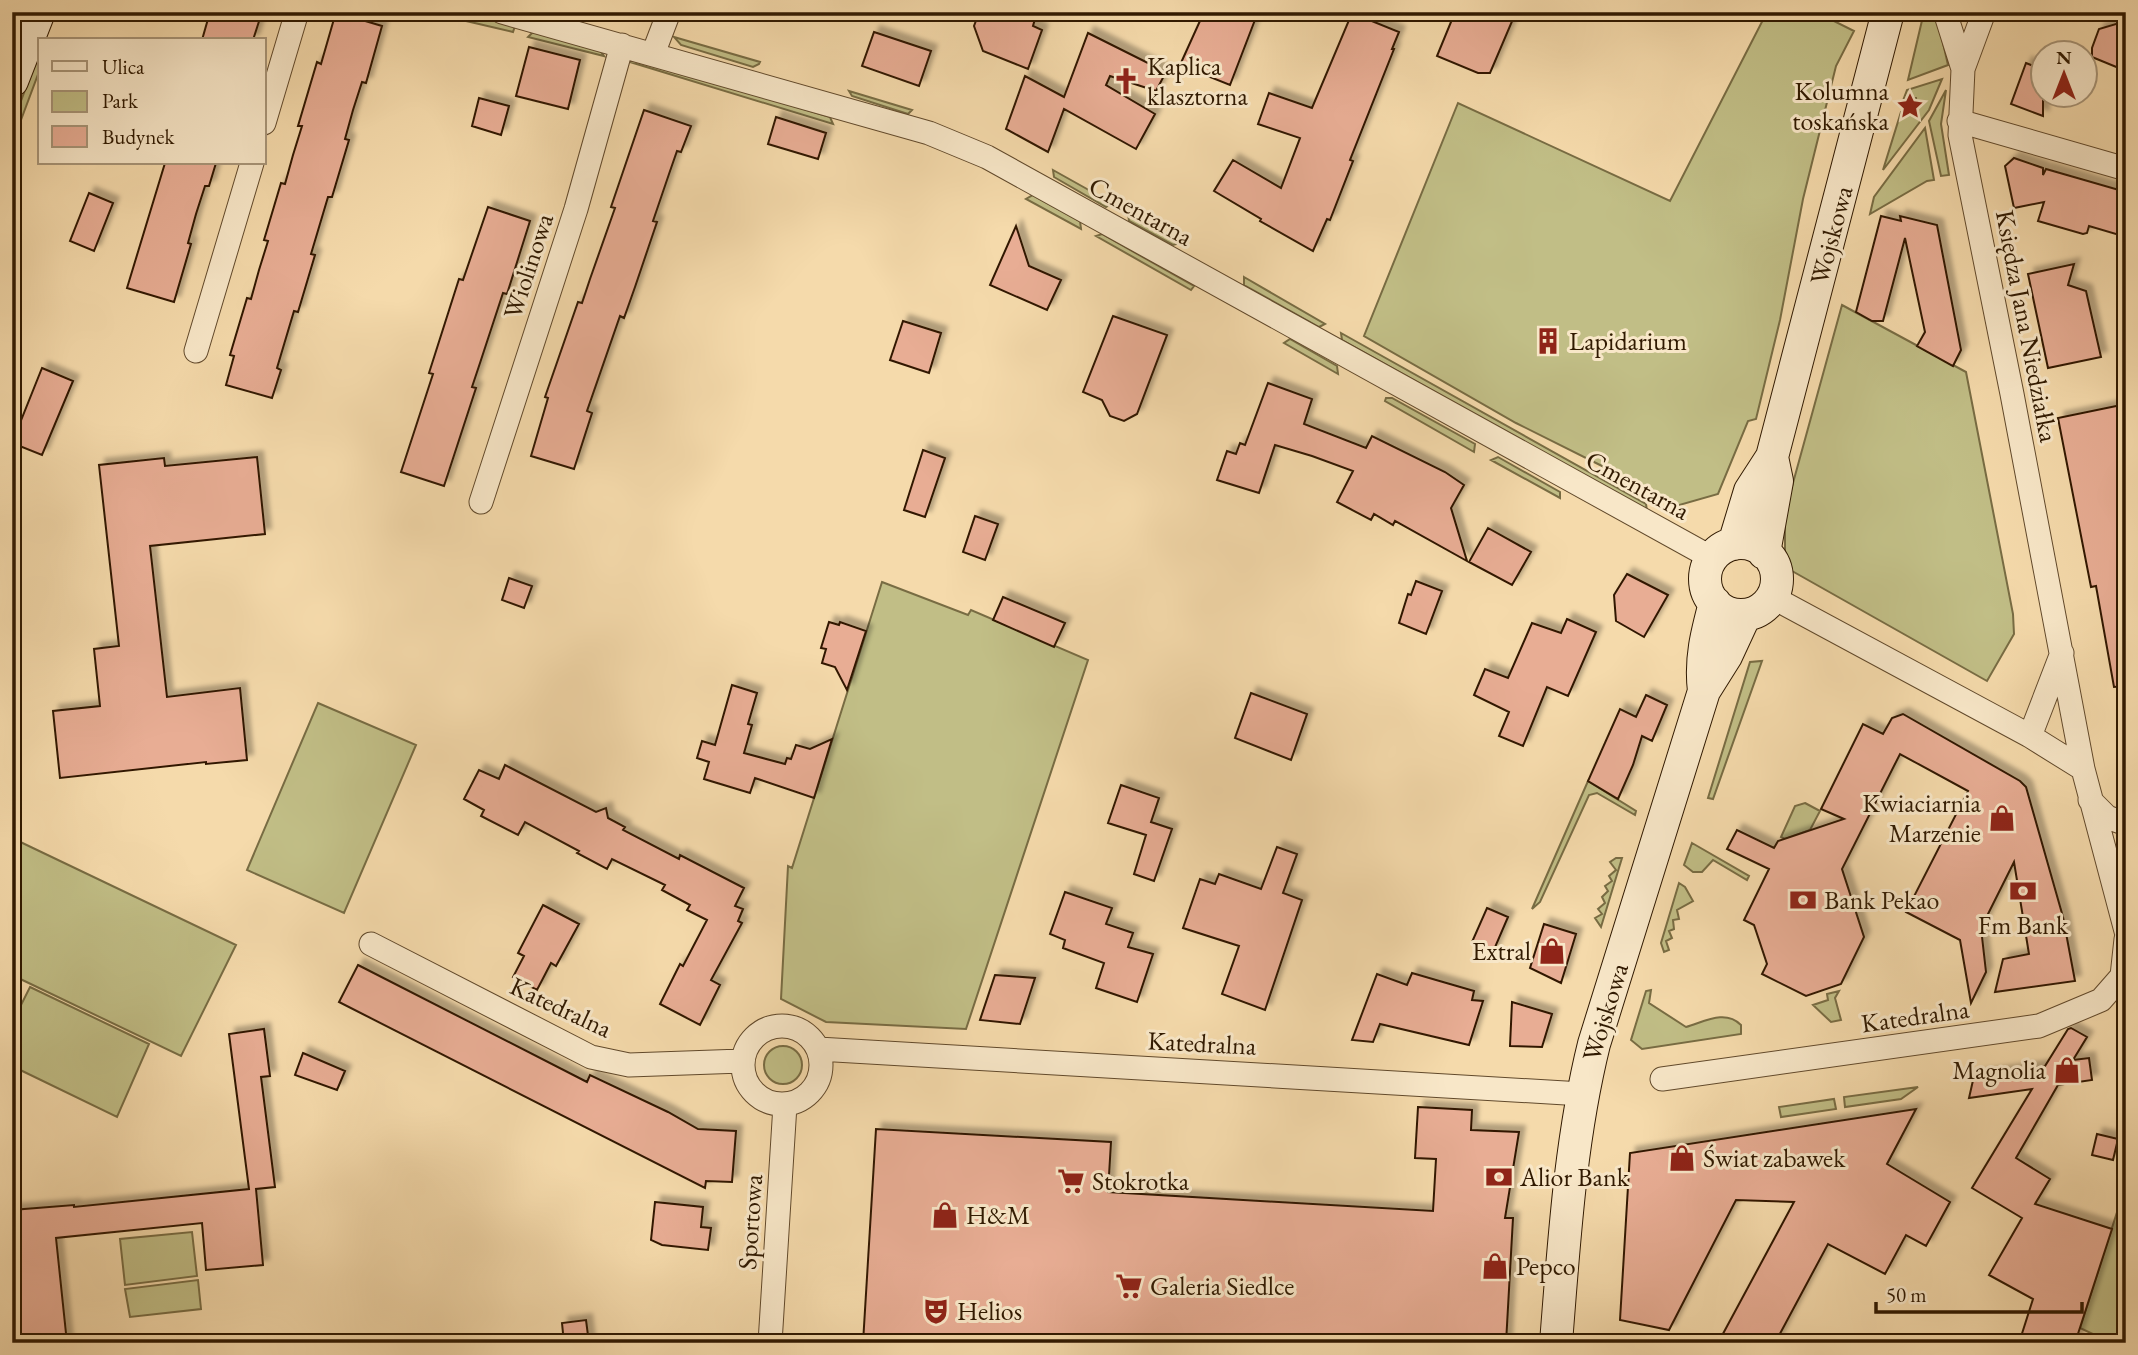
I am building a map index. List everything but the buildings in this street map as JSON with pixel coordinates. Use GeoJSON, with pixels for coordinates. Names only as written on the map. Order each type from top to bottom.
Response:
{"type":"FeatureCollection","features":[{"type":"Feature","properties":{"kind":"street"},"geometry":{"type":"LineString","coordinates":[[12,81],[39,12]]}},
{"type":"Feature","properties":{"kind":"street"},"geometry":{"type":"LineString","coordinates":[[266,116],[297,12]]}},
{"type":"Feature","properties":{"kind":"street","name":"Cmentarna"},"geometry":{"type":"LineString","coordinates":[[502,12],[929,133],[987,157],[1723,551]]}},
{"type":"Feature","properties":{"kind":"street"},"geometry":{"type":"LineString","coordinates":[[653,54],[669,12]]}},
{"type":"Feature","properties":{"kind":"street","name":"Wojskowa"},"geometry":{"type":"LineString","coordinates":[[1723,551],[1750,491],[1772,457],[1888,12]]}},
{"type":"Feature","properties":{"kind":"street"},"geometry":{"type":"LineString","coordinates":[[1945,12],[1962,69]]}},
{"type":"Feature","properties":{"kind":"street","name":"Księdza Jana Niedziałka"},"geometry":{"type":"LineString","coordinates":[[1984,12],[1962,69],[1960,135],[2083,769],[2126,931]]}},
{"type":"Feature","properties":{"kind":"street","name":"Wiolinowa"},"geometry":{"type":"LineString","coordinates":[[481,502],[576,209],[622,45]]}},
{"type":"Feature","properties":{"kind":"street"},"geometry":{"type":"LineString","coordinates":[[1959,121],[2126,170]]}},
{"type":"Feature","properties":{"kind":"street"},"geometry":{"type":"LineString","coordinates":[[196,351],[252,164]]}},
{"type":"Feature","properties":{"kind":"street","name":"Wojskowa"},"geometry":{"type":"LineString","coordinates":[[1764,553],[1777,481],[1772,457]]}},
{"type":"Feature","properties":{"kind":"street"},"geometry":{"type":"LineString","coordinates":[[1746,544],[1764,553],[1775,568],[1777,581],[1772,597],[1766,605],[1745,615],[1729,613],[1710,598],[1705,585],[1705,574],[1723,551],[1746,544]]}},
{"type":"Feature","properties":{"kind":"street"},"geometry":{"type":"LineString","coordinates":[[1772,597],[2030,736],[2083,769]]}},
{"type":"Feature","properties":{"kind":"street","name":"Wojskowa"},"geometry":{"type":"LineString","coordinates":[[1704,691],[1703,649],[1715,603]]}},
{"type":"Feature","properties":{"kind":"street","name":"Wojskowa"},"geometry":{"type":"LineString","coordinates":[[1556,1343],[1582,1094],[1594,1044],[1704,691],[1726,656],[1745,615]]}},
{"type":"Feature","properties":{"kind":"street"},"geometry":{"type":"LineString","coordinates":[[2030,736],[2062,653]]}},
{"type":"Feature","properties":{"kind":"street"},"geometry":{"type":"LineString","coordinates":[[2090,800],[2107,817],[2126,824]]}},
{"type":"Feature","properties":{"kind":"street","name":"Katedralna"},"geometry":{"type":"LineString","coordinates":[[1662,1079],[2039,1026],[2101,1000],[2122,976],[2126,939]]}},
{"type":"Feature","properties":{"kind":"street","name":"Katedralna"},"geometry":{"type":"LineString","coordinates":[[370,944],[591,1057],[629,1065],[742,1061]]}},
{"type":"Feature","properties":{"kind":"street"},"geometry":{"type":"LineString","coordinates":[[776,1025],[795,1028],[805,1033],[818,1049],[821,1074],[808,1095],[785,1105],[774,1104],[753,1093],[747,1083],[742,1061],[752,1039],[762,1031],[776,1025]]}},
{"type":"Feature","properties":{"kind":"street","name":"Katedralna"},"geometry":{"type":"LineString","coordinates":[[818,1049],[1582,1094]]}},
{"type":"Feature","properties":{"kind":"street","name":"Sportowa"},"geometry":{"type":"LineString","coordinates":[[770,1343],[785,1105]]}},
{"type":"Feature","properties":{"kind":"green space"},"geometry":{"type":"Polygon","coordinates":[[[1767,12],[1816,12],[1854,31],[1836,66],[1803,199],[1780,320],[1756,419],[1748,421],[1718,494],[1676,506],[1516,423],[1364,336],[1458,103],[1670,201],[1767,12]]]}},
{"type":"Feature","properties":{"kind":"green space"},"geometry":{"type":"Polygon","coordinates":[[[1924,12],[1936,12],[1948,65],[1908,80],[1924,12]]]}},
{"type":"Feature","properties":{"kind":"green space"},"geometry":{"type":"Polygon","coordinates":[[[466,14],[515,26],[513,32],[462,20],[466,14]]]}},
{"type":"Feature","properties":{"kind":"green space"},"geometry":{"type":"Polygon","coordinates":[[[533,32],[599,49],[604,56],[528,37],[533,32]]]}},
{"type":"Feature","properties":{"kind":"green space"},"geometry":{"type":"Polygon","coordinates":[[[674,37],[760,62],[753,67],[681,45],[674,37]]]}},
{"type":"Feature","properties":{"kind":"green space"},"geometry":{"type":"Polygon","coordinates":[[[38,55],[38,74],[12,144],[12,125],[38,55]]]}},
{"type":"Feature","properties":{"kind":"green space"},"geometry":{"type":"Polygon","coordinates":[[[641,60],[830,117],[833,124],[630,62],[641,60]]]}},
{"type":"Feature","properties":{"kind":"green space"},"geometry":{"type":"Polygon","coordinates":[[[1942,79],[1929,110],[1883,170],[1901,112],[1917,110],[1916,98],[1904,98],[1907,90],[1942,79]]]}},
{"type":"Feature","properties":{"kind":"green space"},"geometry":{"type":"Polygon","coordinates":[[[1946,90],[1941,124],[1949,175],[1941,176],[1929,121],[1946,90]]]}},
{"type":"Feature","properties":{"kind":"green space"},"geometry":{"type":"Polygon","coordinates":[[[849,91],[912,110],[908,114],[852,96],[849,91]]]}},
{"type":"Feature","properties":{"kind":"green space"},"geometry":{"type":"Polygon","coordinates":[[[1925,128],[1934,180],[1927,181],[1870,214],[1874,197],[1925,128]]]}},
{"type":"Feature","properties":{"kind":"green space"},"geometry":{"type":"Polygon","coordinates":[[[1053,170],[1112,203],[1106,207],[1054,177],[1053,170]]]}},
{"type":"Feature","properties":{"kind":"green space"},"geometry":{"type":"Polygon","coordinates":[[[1033,195],[1080,221],[1081,229],[1026,199],[1033,195]]]}},
{"type":"Feature","properties":{"kind":"green space"},"geometry":{"type":"Polygon","coordinates":[[[1128,213],[1180,243],[1173,245],[1129,221],[1128,213]]]}},
{"type":"Feature","properties":{"kind":"green space"},"geometry":{"type":"Polygon","coordinates":[[[1102,234],[1194,286],[1191,290],[1096,236],[1102,234]]]}},
{"type":"Feature","properties":{"kind":"green space"},"geometry":{"type":"Polygon","coordinates":[[[1244,277],[1325,324],[1319,327],[1244,285],[1244,277]]]}},
{"type":"Feature","properties":{"kind":"green space"},"geometry":{"type":"Polygon","coordinates":[[[1842,305],[1966,372],[2013,614],[2014,634],[1987,681],[1785,567],[1785,512],[1842,305]]]}},
{"type":"Feature","properties":{"kind":"green space"},"geometry":{"type":"Polygon","coordinates":[[[1341,333],[1646,504],[1647,511],[1342,340],[1341,333]]]}},
{"type":"Feature","properties":{"kind":"green space"},"geometry":{"type":"Polygon","coordinates":[[[1290,339],[1337,366],[1338,374],[1284,343],[1290,339]]]}},
{"type":"Feature","properties":{"kind":"green space"},"geometry":{"type":"Polygon","coordinates":[[[1386,398],[1392,398],[1475,444],[1474,452],[1385,401],[1386,398]]]}},
{"type":"Feature","properties":{"kind":"green space"},"geometry":{"type":"Polygon","coordinates":[[[1498,457],[1560,492],[1560,498],[1491,460],[1498,457]]]}},
{"type":"Feature","properties":{"kind":"green space"},"geometry":{"type":"Polygon","coordinates":[[[882,582],[968,615],[971,610],[1088,660],[966,1029],[826,1022],[781,999],[788,866],[792,868],[882,582]]]}},
{"type":"Feature","properties":{"kind":"green space"},"geometry":{"type":"Polygon","coordinates":[[[1762,661],[1713,799],[1708,798],[1750,662],[1762,661]]]}},
{"type":"Feature","properties":{"kind":"green space"},"geometry":{"type":"Polygon","coordinates":[[[318,703],[416,745],[344,913],[247,870],[318,703]]]}},
{"type":"Feature","properties":{"kind":"green space"},"geometry":{"type":"Polygon","coordinates":[[[1588,781],[1636,811],[1635,815],[1597,793],[1589,795],[1540,902],[1532,909],[1588,781]]]}},
{"type":"Feature","properties":{"kind":"green space"},"geometry":{"type":"Polygon","coordinates":[[[1805,803],[1820,811],[1810,830],[1785,839],[1781,837],[1795,806],[1805,803]]]}},
{"type":"Feature","properties":{"kind":"green space"},"geometry":{"type":"Polygon","coordinates":[[[12,838],[236,945],[181,1056],[12,975],[12,838]]]}},
{"type":"Feature","properties":{"kind":"green space"},"geometry":{"type":"Polygon","coordinates":[[[1692,843],[1749,876],[1747,880],[1713,860],[1702,872],[1693,872],[1684,865],[1692,843]]]}},
{"type":"Feature","properties":{"kind":"green space"},"geometry":{"type":"Polygon","coordinates":[[[1622,858],[1601,927],[1595,918],[1602,914],[1598,909],[1605,903],[1602,897],[1608,891],[1605,886],[1612,881],[1609,876],[1616,870],[1610,862],[1622,858]]]}},
{"type":"Feature","properties":{"kind":"green space"},"geometry":{"type":"Polygon","coordinates":[[[1679,883],[1685,887],[1693,901],[1677,910],[1679,919],[1673,920],[1674,929],[1669,931],[1672,938],[1666,941],[1669,950],[1664,952],[1661,943],[1679,883]]]}},
{"type":"Feature","properties":{"kind":"green space"},"geometry":{"type":"Polygon","coordinates":[[[30,987],[149,1044],[117,1117],[12,1066],[12,1023],[30,987]]]}},
{"type":"Feature","properties":{"kind":"green space"},"geometry":{"type":"Polygon","coordinates":[[[1651,990],[1649,1003],[1686,1027],[1721,1017],[1735,1020],[1741,1025],[1741,1034],[1642,1049],[1631,1040],[1646,991],[1651,990]]]}},
{"type":"Feature","properties":{"kind":"green space"},"geometry":{"type":"Polygon","coordinates":[[[1839,991],[1835,998],[1841,1020],[1831,1022],[1813,1005],[1828,1000],[1827,994],[1839,991]]]}},
{"type":"Feature","properties":{"kind":"green space"},"geometry":{"type":"Polygon","coordinates":[[[783,1046],[796,1052],[802,1065],[796,1078],[783,1084],[770,1078],[764,1065],[770,1052],[783,1046]]]}},
{"type":"Feature","properties":{"kind":"green space"},"geometry":{"type":"Polygon","coordinates":[[[1918,1087],[1901,1099],[1845,1107],[1844,1097],[1918,1087]]]}},
{"type":"Feature","properties":{"kind":"green space"},"geometry":{"type":"Polygon","coordinates":[[[1834,1099],[1836,1109],[1781,1117],[1779,1107],[1834,1099]]]}},
{"type":"Feature","properties":{"kind":"green space"},"geometry":{"type":"Polygon","coordinates":[[[2126,1184],[2126,1325],[2121,1341],[2097,1336],[2080,1328],[2126,1184]]]}},
{"type":"Feature","properties":{"kind":"green space"},"geometry":{"type":"Polygon","coordinates":[[[192,1232],[197,1276],[125,1285],[120,1239],[192,1232]]]}},
{"type":"Feature","properties":{"kind":"green space"},"geometry":{"type":"Polygon","coordinates":[[[198,1280],[201,1309],[130,1317],[125,1289],[198,1280]]]}},
{"type":"Feature","properties":{"kind":"place","name":"Kaplica klasztorna"},"geometry":{"type":"Point","coordinates":[1126,81]}},
{"type":"Feature","properties":{"kind":"place","name":"Kolumna toskańska"},"geometry":{"type":"Point","coordinates":[1910,106]}},
{"type":"Feature","properties":{"kind":"place","name":"Lapidarium"},"geometry":{"type":"Point","coordinates":[1548,341]}},
{"type":"Feature","properties":{"kind":"place","name":"Kwiaciarnia Marzenie"},"geometry":{"type":"Point","coordinates":[2002,818]}},
{"type":"Feature","properties":{"kind":"place","name":"Fm Bank"},"geometry":{"type":"Point","coordinates":[2023,891]}},
{"type":"Feature","properties":{"kind":"place","name":"Bank Pekao"},"geometry":{"type":"Point","coordinates":[1803,900]}},
{"type":"Feature","properties":{"kind":"place","name":"Extral"},"geometry":{"type":"Point","coordinates":[1552,951]}},
{"type":"Feature","properties":{"kind":"place","name":"Magnolia"},"geometry":{"type":"Point","coordinates":[2067,1070]}},
{"type":"Feature","properties":{"kind":"place","name":"Świat zabawek"},"geometry":{"type":"Point","coordinates":[1682,1158]}},
{"type":"Feature","properties":{"kind":"place","name":"Alior Bank"},"geometry":{"type":"Point","coordinates":[1499,1177]}},
{"type":"Feature","properties":{"kind":"place","name":"Stokrotka"},"geometry":{"type":"Point","coordinates":[1071,1181]}},
{"type":"Feature","properties":{"kind":"place","name":"H&M"},"geometry":{"type":"Point","coordinates":[945,1215]}},
{"type":"Feature","properties":{"kind":"place","name":"Pepco"},"geometry":{"type":"Point","coordinates":[1495,1266]}},
{"type":"Feature","properties":{"kind":"place","name":"Galeria Siedlce"},"geometry":{"type":"Point","coordinates":[1129,1286]}},
{"type":"Feature","properties":{"kind":"place","name":"Helios"},"geometry":{"type":"Point","coordinates":[936,1311]}}]}
